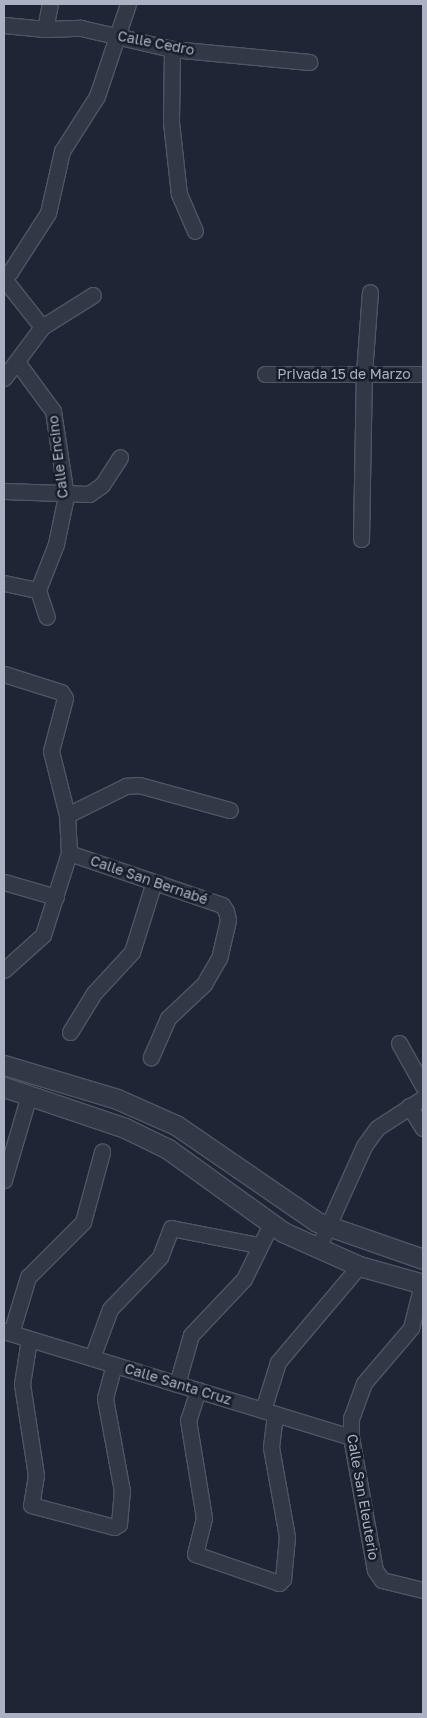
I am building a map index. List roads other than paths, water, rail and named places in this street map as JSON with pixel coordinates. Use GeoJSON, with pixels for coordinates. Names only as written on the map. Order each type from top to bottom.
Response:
{"type":"FeatureCollection","features":[{"type":"Feature","properties":{"kind":"street"},"geometry":{"type":"LineString","coordinates":[[45,29],[50,4]]}},
{"type":"Feature","properties":{"kind":"street"},"geometry":{"type":"LineString","coordinates":[[4,275],[10,272],[48,213],[62,151],[97,96],[119,37],[128,4]]}},
{"type":"Feature","properties":{"kind":"street","name":"Calle Cedro"},"geometry":{"type":"LineString","coordinates":[[4,25],[45,29],[81,28],[172,49],[309,62]]}},
{"type":"Feature","properties":{"kind":"street"},"geometry":{"type":"LineString","coordinates":[[172,49],[171,122],[179,194],[195,231]]}},
{"type":"Feature","properties":{"kind":"street"},"geometry":{"type":"LineString","coordinates":[[4,279],[42,327]]}},
{"type":"Feature","properties":{"kind":"street"},"geometry":{"type":"LineString","coordinates":[[360,540],[364,374],[370,292]]}},
{"type":"Feature","properties":{"kind":"street"},"geometry":{"type":"LineString","coordinates":[[4,378],[42,327],[93,295]]}},
{"type":"Feature","properties":{"kind":"street","name":"Calle Encino"},"geometry":{"type":"LineString","coordinates":[[17,362],[53,411],[66,496],[56,544],[38,590]]}},
{"type":"Feature","properties":{"kind":"street","name":"Privada 15 de Marzo"},"geometry":{"type":"LineString","coordinates":[[265,374],[423,374]]}},
{"type":"Feature","properties":{"kind":"street"},"geometry":{"type":"LineString","coordinates":[[4,491],[66,496],[89,494],[102,485],[120,457]]}},
{"type":"Feature","properties":{"kind":"street"},"geometry":{"type":"LineString","coordinates":[[4,583],[38,590],[47,617]]}},
{"type":"Feature","properties":{"kind":"street"},"geometry":{"type":"LineString","coordinates":[[4,674],[61,692],[65,698],[51,750],[67,815],[69,853],[43,935],[4,970]]}},
{"type":"Feature","properties":{"kind":"street"},"geometry":{"type":"LineString","coordinates":[[67,815],[126,786],[139,784],[230,810]]}},
{"type":"Feature","properties":{"kind":"street","name":"Calle San Bernabé"},"geometry":{"type":"LineString","coordinates":[[69,853],[222,905],[226,911],[228,920],[219,958],[204,984],[168,1018],[151,1057]]}},
{"type":"Feature","properties":{"kind":"street"},"geometry":{"type":"LineString","coordinates":[[4,882],[56,897]]}},
{"type":"Feature","properties":{"kind":"street"},"geometry":{"type":"LineString","coordinates":[[70,1032],[94,993],[132,952],[154,882]]}},
{"type":"Feature","properties":{"kind":"street"},"geometry":{"type":"LineString","coordinates":[[399,1043],[423,1086]]}},
{"type":"Feature","properties":{"kind":"street"},"geometry":{"type":"LineString","coordinates":[[4,1064],[117,1099],[176,1125],[317,1222],[423,1259]]}},
{"type":"Feature","properties":{"kind":"street"},"geometry":{"type":"LineString","coordinates":[[4,1088],[125,1128],[168,1149],[271,1224],[359,1266],[423,1284]]}},
{"type":"Feature","properties":{"kind":"street"},"geometry":{"type":"LineString","coordinates":[[4,1180],[29,1095]]}},
{"type":"Feature","properties":{"kind":"street"},"geometry":{"type":"LineString","coordinates":[[318,1248],[364,1146],[377,1128],[423,1098]]}},
{"type":"Feature","properties":{"kind":"street"},"geometry":{"type":"LineString","coordinates":[[409,1106],[423,1128]]}},
{"type":"Feature","properties":{"kind":"street"},"geometry":{"type":"LineString","coordinates":[[7,1332],[28,1277],[83,1222],[102,1152]]}},
{"type":"Feature","properties":{"kind":"street"},"geometry":{"type":"LineString","coordinates":[[177,1384],[191,1335],[244,1279],[258,1245],[271,1224]]}},
{"type":"Feature","properties":{"kind":"street"},"geometry":{"type":"LineString","coordinates":[[92,1358],[110,1309],[160,1257],[174,1227],[258,1245]]}},
{"type":"Feature","properties":{"kind":"street"},"geometry":{"type":"LineString","coordinates":[[198,1390],[188,1420],[204,1518],[195,1554],[281,1582],[287,1537],[271,1447],[269,1412],[278,1362],[359,1266]]}},
{"type":"Feature","properties":{"kind":"street","name":"Calle San Eleuterio"},"geometry":{"type":"LineString","coordinates":[[423,1284],[411,1328],[364,1382],[351,1418],[351,1438],[376,1570],[382,1580],[423,1590]]}},
{"type":"Feature","properties":{"kind":"street","name":"Calle Santa Cruz"},"geometry":{"type":"LineString","coordinates":[[7,1332],[351,1438]]}},
{"type":"Feature","properties":{"kind":"street"},"geometry":{"type":"LineString","coordinates":[[29,1339],[22,1384],[36,1475],[32,1505],[34,1508],[117,1526],[122,1491],[105,1398],[114,1365]]}}]}
